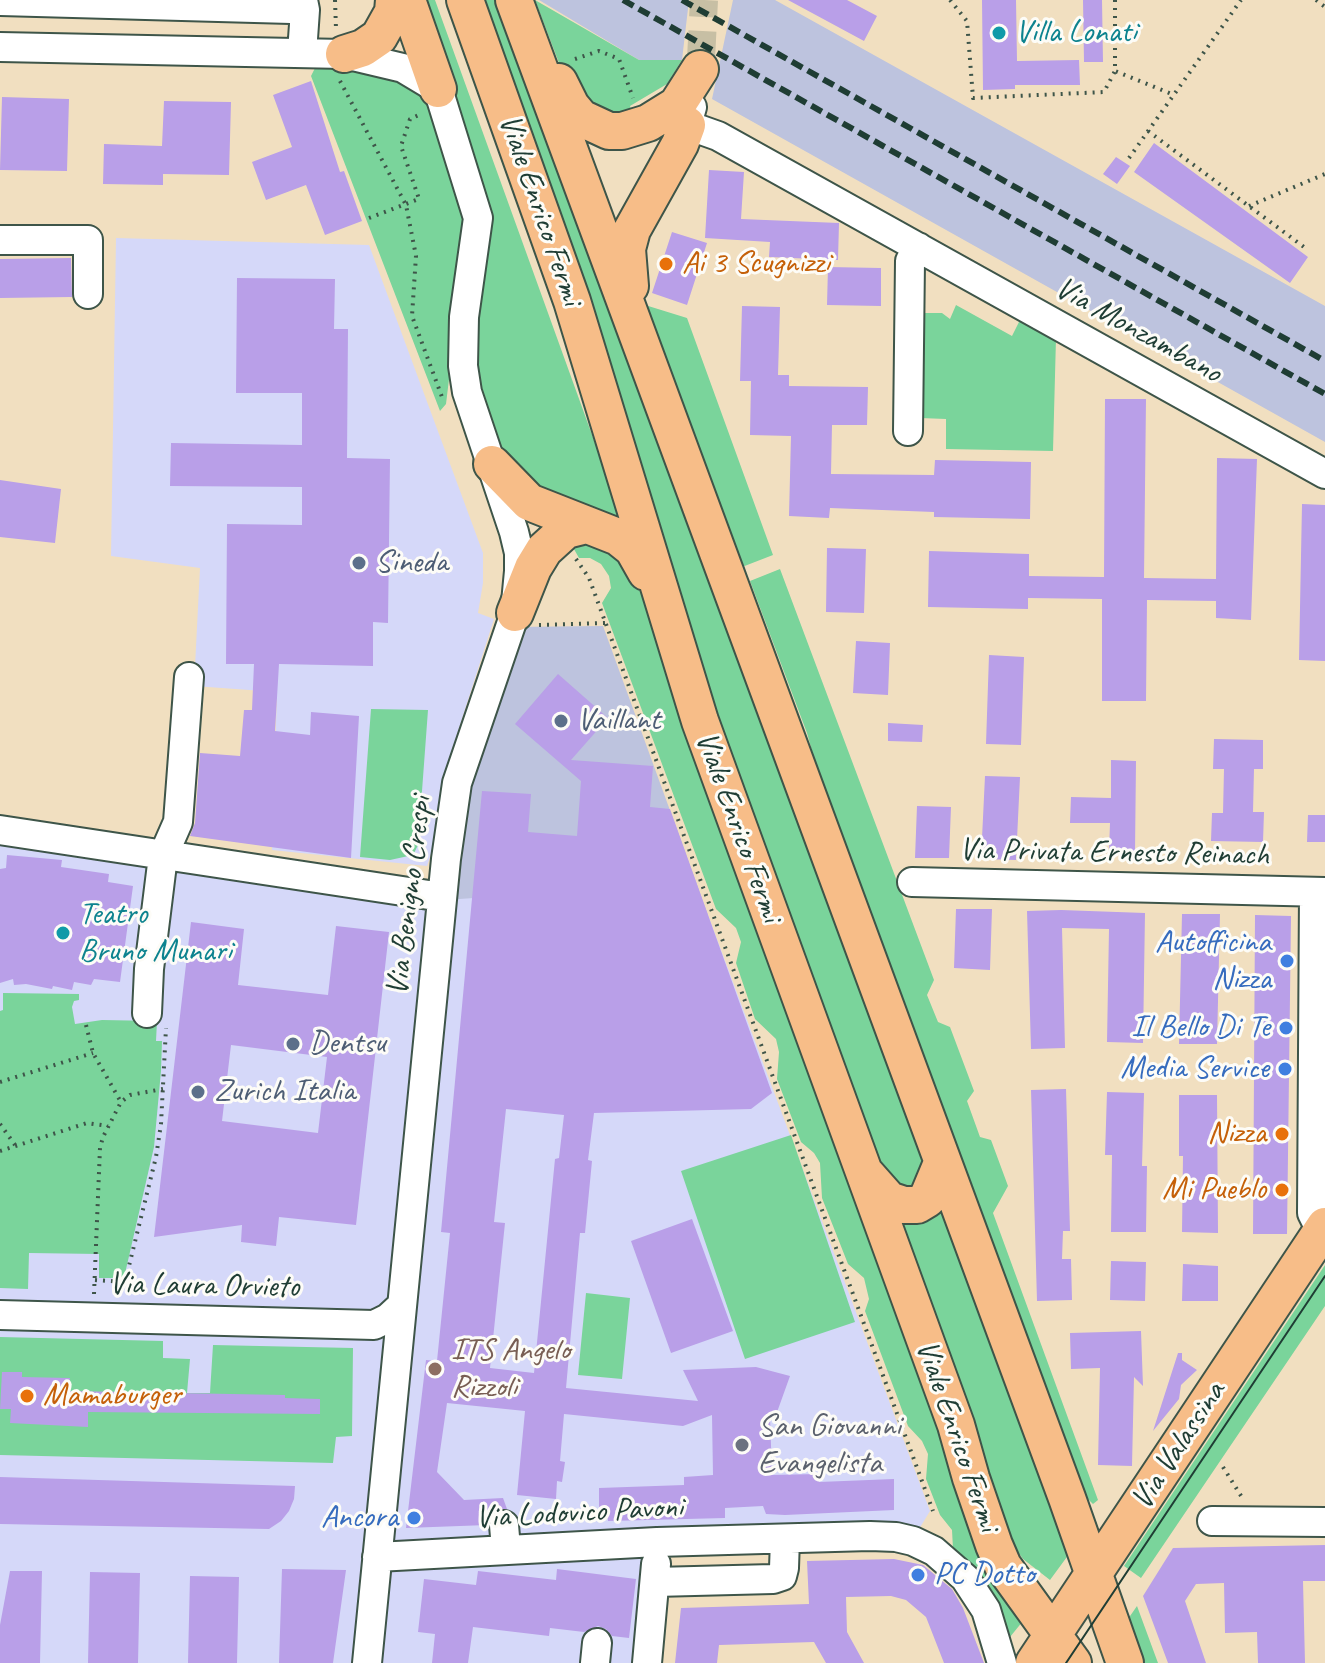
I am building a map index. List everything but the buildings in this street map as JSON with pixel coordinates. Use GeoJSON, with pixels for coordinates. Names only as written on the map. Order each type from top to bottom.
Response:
{"type":"FeatureCollection","features":[{"type":"Feature","properties":{"kind":"main road"},"geometry":{"type":"LineString","coordinates":[[340,57],[363,48],[379,37],[393,12],[394,0]]}},
{"type":"Feature","properties":{"kind":"main road"},"geometry":{"type":"LineString","coordinates":[[407,0],[433,100]]}},
{"type":"Feature","properties":{"kind":"main road","name":"Viale Enrico Fermi"},"geometry":{"type":"LineString","coordinates":[[465,0],[572,301],[662,600],[721,781],[956,1425],[994,1545],[1054,1653]]}},
{"type":"Feature","properties":{"kind":"main road"},"geometry":{"type":"LineString","coordinates":[[514,0],[532,20],[571,106],[581,118],[609,131],[634,129],[663,115],[686,94],[700,64]]}},
{"type":"Feature","properties":{"kind":"main road","name":"Viale Enrico Fermi"},"geometry":{"type":"LineString","coordinates":[[514,0],[1067,1498],[1125,1663]]}},
{"type":"Feature","properties":{"kind":"main road"},"geometry":{"type":"LineString","coordinates":[[634,323],[627,249],[632,230],[680,144],[687,125]]}},
{"type":"Feature","properties":{"kind":"main road"},"geometry":{"type":"LineString","coordinates":[[492,464],[529,502],[579,539]]}},
{"type":"Feature","properties":{"kind":"main road"},"geometry":{"type":"LineString","coordinates":[[526,619],[533,568],[544,550],[566,530],[579,539],[618,537],[633,549],[662,600]]}},
{"type":"Feature","properties":{"kind":"main road"},"geometry":{"type":"LineString","coordinates":[[862,1169],[889,1200],[917,1205],[927,1199],[942,1163]]}},
{"type":"Feature","properties":{"kind":"main road","name":"Via Valassina"},"geometry":{"type":"LineString","coordinates":[[1054,1653],[1094,1575],[1324,1227]]}},
{"type":"Feature","properties":{"kind":"main road"},"geometry":{"type":"LineString","coordinates":[[1067,1498],[1083,1511],[1106,1518],[1125,1514],[1141,1504]]}},
{"type":"Feature","properties":{"kind":"street"},"geometry":{"type":"LineString","coordinates":[[0,1],[297,5],[305,10],[302,53]]}},
{"type":"Feature","properties":{"kind":"street"},"geometry":{"type":"LineString","coordinates":[[123,49],[124,4]]}},
{"type":"Feature","properties":{"kind":"street"},"geometry":{"type":"LineString","coordinates":[[0,47],[302,53],[340,57],[403,68],[433,100]]}},
{"type":"Feature","properties":{"kind":"street"},"geometry":{"type":"LineString","coordinates":[[687,125],[700,64]]}},
{"type":"Feature","properties":{"kind":"street","name":"Viale Enrico Fermi"},"geometry":{"type":"LineString","coordinates":[[433,100],[478,218],[464,317],[463,366],[467,392],[492,464]]}},
{"type":"Feature","properties":{"kind":"street","name":"Via Monzambano"},"geometry":{"type":"LineString","coordinates":[[687,125],[718,136],[1325,474]]}},
{"type":"Feature","properties":{"kind":"street"},"geometry":{"type":"LineString","coordinates":[[0,240],[88,240],[88,294]]}},
{"type":"Feature","properties":{"kind":"street"},"geometry":{"type":"LineString","coordinates":[[911,431],[910,261],[918,247]]}},
{"type":"Feature","properties":{"kind":"street","name":"Via Benigno Crespi"},"geometry":{"type":"LineString","coordinates":[[367,1663],[442,897],[457,783],[526,619],[519,553],[492,464]]}},
{"type":"Feature","properties":{"kind":"street"},"geometry":{"type":"LineString","coordinates":[[156,1015],[149,969],[163,856],[178,822],[189,677]]}},
{"type":"Feature","properties":{"kind":"street"},"geometry":{"type":"LineString","coordinates":[[0,830],[442,897]]}},
{"type":"Feature","properties":{"kind":"street","name":"Via Privata Ernesto Reinach"},"geometry":{"type":"LineString","coordinates":[[912,882],[1320,892]]}},
{"type":"Feature","properties":{"kind":"street"},"geometry":{"type":"LineString","coordinates":[[1320,892],[1312,1213],[1324,1227]]}},
{"type":"Feature","properties":{"kind":"street"},"geometry":{"type":"LineString","coordinates":[[397,1349],[374,1325],[401,1306]]}},
{"type":"Feature","properties":{"kind":"street","name":"Via Laura Orvieto"},"geometry":{"type":"LineString","coordinates":[[0,1315],[374,1325]]}},
{"type":"Feature","properties":{"kind":"street"},"geometry":{"type":"LineString","coordinates":[[1212,1521],[1325,1522]]}},
{"type":"Feature","properties":{"kind":"street","name":"Via Lodovico Pavoni"},"geometry":{"type":"LineString","coordinates":[[377,1557],[505,1537],[657,1542],[870,1536],[913,1541],[941,1556],[978,1594],[1002,1663]]}},
{"type":"Feature","properties":{"kind":"street"},"geometry":{"type":"LineString","coordinates":[[655,1582],[773,1579],[782,1576],[785,1539]]}},
{"type":"Feature","properties":{"kind":"street"},"geometry":{"type":"LineString","coordinates":[[647,1663],[657,1542]]}},
{"type":"Feature","properties":{"kind":"path"},"geometry":{"type":"LineString","coordinates":[[335,0],[340,57],[406,205],[416,256],[412,316],[443,402]]}},
{"type":"Feature","properties":{"kind":"path"},"geometry":{"type":"LineString","coordinates":[[950,0],[967,21],[973,98],[1104,92],[1115,71],[1115,0]]}},
{"type":"Feature","properties":{"kind":"path"},"geometry":{"type":"LineString","coordinates":[[1129,158],[1241,0]]}},
{"type":"Feature","properties":{"kind":"path"},"geometry":{"type":"LineString","coordinates":[[1316,0],[1325,7]]}},
{"type":"Feature","properties":{"kind":"path"},"geometry":{"type":"LineString","coordinates":[[575,59],[599,51],[619,59],[636,104]]}},
{"type":"Feature","properties":{"kind":"path"},"geometry":{"type":"LineString","coordinates":[[1115,71],[1174,95]]}},
{"type":"Feature","properties":{"kind":"path"},"geometry":{"type":"LineString","coordinates":[[369,218],[419,199],[401,146],[410,119],[433,100]]}},
{"type":"Feature","properties":{"kind":"path"},"geometry":{"type":"LineString","coordinates":[[1148,131],[1304,247]]}},
{"type":"Feature","properties":{"kind":"path"},"geometry":{"type":"LineString","coordinates":[[1249,206],[1325,174]]}},
{"type":"Feature","properties":{"kind":"path"},"geometry":{"type":"LineString","coordinates":[[579,539],[605,623],[933,1511]]}},
{"type":"Feature","properties":{"kind":"path"},"geometry":{"type":"LineString","coordinates":[[526,619],[605,623]]}},
{"type":"Feature","properties":{"kind":"path"},"geometry":{"type":"LineString","coordinates":[[95,1280],[125,1282],[156,1157],[163,1089],[156,1015]]}},
{"type":"Feature","properties":{"kind":"path"},"geometry":{"type":"LineString","coordinates":[[86,1025],[93,1053],[121,1102]]}},
{"type":"Feature","properties":{"kind":"path"},"geometry":{"type":"LineString","coordinates":[[0,1082],[93,1053]]}},
{"type":"Feature","properties":{"kind":"path"},"geometry":{"type":"LineString","coordinates":[[94,1300],[100,1148],[121,1102],[130,1095],[163,1089]]}},
{"type":"Feature","properties":{"kind":"path"},"geometry":{"type":"LineString","coordinates":[[0,1151],[87,1123],[108,1126]]}},
{"type":"Feature","properties":{"kind":"path"},"geometry":{"type":"LineString","coordinates":[[0,1124],[15,1145]]}},
{"type":"Feature","properties":{"kind":"path"},"geometry":{"type":"LineString","coordinates":[[1223,1467],[1244,1501]]}},
{"type":"Feature","properties":{"kind":"path"},"geometry":{"type":"LineString","coordinates":[[326,1520],[340,1522]]}},
{"type":"Feature","properties":{"kind":"shaded area"},"geometry":{"type":"Polygon","coordinates":[[[539,0],[689,0],[682,60],[639,60],[539,0]]]}},
{"type":"Feature","properties":{"kind":"shaded area"},"geometry":{"type":"Polygon","coordinates":[[[733,0],[775,0],[1325,306],[1325,442],[712,99],[733,0]]]}},
{"type":"Feature","properties":{"kind":"shaded area"},"geometry":{"type":"Polygon","coordinates":[[[116,238],[369,245],[483,553],[483,583],[478,613],[494,619],[444,775],[437,836],[427,866],[272,850],[277,692],[194,686],[200,568],[111,556],[116,238]]]}},
{"type":"Feature","properties":{"kind":"shaded area"},"geometry":{"type":"Polygon","coordinates":[[[603,626],[708,915],[534,901],[445,900],[448,866],[513,627],[603,626]]]}},
{"type":"Feature","properties":{"kind":"shaded area"},"geometry":{"type":"Polygon","coordinates":[[[0,841],[474,898],[708,915],[930,1511],[913,1539],[654,1538],[642,1663],[0,1663],[0,841]]]}},
{"type":"Feature","properties":{"kind":"green space"},"geometry":{"type":"Polygon","coordinates":[[[415,0],[435,0],[626,529],[558,505],[503,454],[477,389],[474,344],[487,233],[487,200],[415,0]]]}},
{"type":"Feature","properties":{"kind":"green space"},"geometry":{"type":"Polygon","coordinates":[[[476,0],[500,0],[928,1156],[920,1187],[884,1189],[772,888],[476,0]]]}},
{"type":"Feature","properties":{"kind":"green space"},"geometry":{"type":"Polygon","coordinates":[[[535,0],[639,60],[682,60],[667,84],[630,106],[633,117],[599,115],[567,84],[535,0]]]}},
{"type":"Feature","properties":{"kind":"green space"},"geometry":{"type":"Polygon","coordinates":[[[317,64],[388,73],[428,95],[464,194],[467,231],[446,404],[440,411],[311,76],[317,64]]]}},
{"type":"Feature","properties":{"kind":"green space"},"geometry":{"type":"Polygon","coordinates":[[[645,305],[687,318],[773,555],[742,567],[645,305]]]}},
{"type":"Feature","properties":{"kind":"green space"},"geometry":{"type":"Polygon","coordinates":[[[956,305],[1012,336],[1021,318],[1056,338],[1053,451],[946,449],[946,419],[920,418],[922,313],[942,313],[950,319],[956,305]]]}},
{"type":"Feature","properties":{"kind":"green space"},"geometry":{"type":"Polygon","coordinates":[[[604,541],[645,590],[934,1413],[975,1545],[1023,1621],[1010,1637],[998,1607],[953,1549],[952,1530],[940,1515],[926,1479],[928,1454],[922,1441],[908,1426],[865,1311],[869,1299],[864,1278],[848,1264],[822,1198],[820,1163],[801,1142],[777,1079],[779,1052],[776,1039],[755,1019],[736,963],[741,942],[736,928],[716,909],[602,603],[611,588],[609,576],[601,564],[590,558],[579,558],[570,542],[604,541]]]}},
{"type":"Feature","properties":{"kind":"green space"},"geometry":{"type":"Polygon","coordinates":[[[780,569],[934,980],[927,995],[938,1022],[950,1027],[974,1091],[967,1101],[980,1137],[991,1140],[1008,1186],[993,1213],[1098,1500],[1093,1504],[1084,1495],[846,872],[807,733],[750,581],[780,569]]]}},
{"type":"Feature","properties":{"kind":"green space"},"geometry":{"type":"Polygon","coordinates":[[[371,709],[428,710],[418,845],[413,855],[390,860],[360,857],[371,709]]]}},
{"type":"Feature","properties":{"kind":"green space"},"geometry":{"type":"Polygon","coordinates":[[[3,993],[79,994],[79,1000],[74,1001],[72,1007],[75,1024],[102,1020],[157,1021],[156,1041],[162,1041],[154,1147],[124,1278],[99,1278],[99,1254],[29,1253],[28,1289],[0,1288],[0,1011],[3,1010],[3,993]]]}},
{"type":"Feature","properties":{"kind":"green space"},"geometry":{"type":"Polygon","coordinates":[[[791,1135],[855,1322],[745,1359],[681,1171],[791,1135]]]}},
{"type":"Feature","properties":{"kind":"green space"},"geometry":{"type":"Polygon","coordinates":[[[943,1198],[1072,1550],[1050,1580],[1023,1559],[1013,1545],[897,1217],[943,1198]]]}},
{"type":"Feature","properties":{"kind":"green space"},"geometry":{"type":"Polygon","coordinates":[[[1325,1265],[1325,1306],[1141,1578],[1124,1566],[1325,1265]]]}},
{"type":"Feature","properties":{"kind":"green space"},"geometry":{"type":"Polygon","coordinates":[[[586,1293],[630,1298],[622,1379],[578,1375],[586,1293]]]}},
{"type":"Feature","properties":{"kind":"green space"},"geometry":{"type":"Polygon","coordinates":[[[0,1337],[163,1341],[163,1358],[190,1359],[187,1393],[210,1393],[213,1345],[353,1348],[352,1436],[336,1437],[333,1463],[0,1455],[0,1337]]]}},
{"type":"Feature","properties":{"kind":"green space"},"geometry":{"type":"Polygon","coordinates":[[[1137,1606],[1158,1663],[1144,1663],[1128,1619],[1137,1606]]]}},
{"type":"Feature","properties":{"kind":"tunnel"},"geometry":{"type":"LineString","coordinates":[[701,59],[704,0]]}},
{"type":"Feature","properties":{"kind":"tram line"},"geometry":{"type":"LineString","coordinates":[[1066,1663],[1325,1276]]}},
{"type":"Feature","properties":{"kind":"railway"},"geometry":{"type":"LineString","coordinates":[[623,0],[1325,394]]}},
{"type":"Feature","properties":{"kind":"railway"},"geometry":{"type":"LineString","coordinates":[[682,0],[1325,361]]}},
{"type":"Feature","properties":{"kind":"place","name":"Villa Lonati"},"geometry":{"type":"Point","coordinates":[999,33]}},
{"type":"Feature","properties":{"kind":"place","name":"Ai 3 Scugnizzi"},"geometry":{"type":"Point","coordinates":[666,264]}},
{"type":"Feature","properties":{"kind":"place","name":"Sineda"},"geometry":{"type":"Point","coordinates":[359,563]}},
{"type":"Feature","properties":{"kind":"place","name":"Vaillant"},"geometry":{"type":"Point","coordinates":[561,721]}},
{"type":"Feature","properties":{"kind":"place","name":"Teatro Bruno Munari"},"geometry":{"type":"Point","coordinates":[63,933]}},
{"type":"Feature","properties":{"kind":"place","name":"Autofficina Nizza"},"geometry":{"type":"Point","coordinates":[1287,961]}},
{"type":"Feature","properties":{"kind":"place","name":"Il Bello Di Te"},"geometry":{"type":"Point","coordinates":[1286,1028]}},
{"type":"Feature","properties":{"kind":"place","name":"Dentsu"},"geometry":{"type":"Point","coordinates":[293,1044]}},
{"type":"Feature","properties":{"kind":"place","name":"Media Service"},"geometry":{"type":"Point","coordinates":[1285,1069]}},
{"type":"Feature","properties":{"kind":"place","name":"Zurich Italia"},"geometry":{"type":"Point","coordinates":[198,1092]}},
{"type":"Feature","properties":{"kind":"place","name":"Nizza"},"geometry":{"type":"Point","coordinates":[1282,1134]}},
{"type":"Feature","properties":{"kind":"place","name":"Mi Pueblo"},"geometry":{"type":"Point","coordinates":[1282,1190]}},
{"type":"Feature","properties":{"kind":"place","name":"ITS Angelo Rizzoli"},"geometry":{"type":"Point","coordinates":[435,1369]}},
{"type":"Feature","properties":{"kind":"place","name":"Mamaburger"},"geometry":{"type":"Point","coordinates":[27,1396]}},
{"type":"Feature","properties":{"kind":"place","name":"San Giovanni Evangelista"},"geometry":{"type":"Point","coordinates":[742,1445]}},
{"type":"Feature","properties":{"kind":"place","name":"Ancora"},"geometry":{"type":"Point","coordinates":[414,1518]}},
{"type":"Feature","properties":{"kind":"place","name":"PC Dotto"},"geometry":{"type":"Point","coordinates":[918,1575]}}]}
